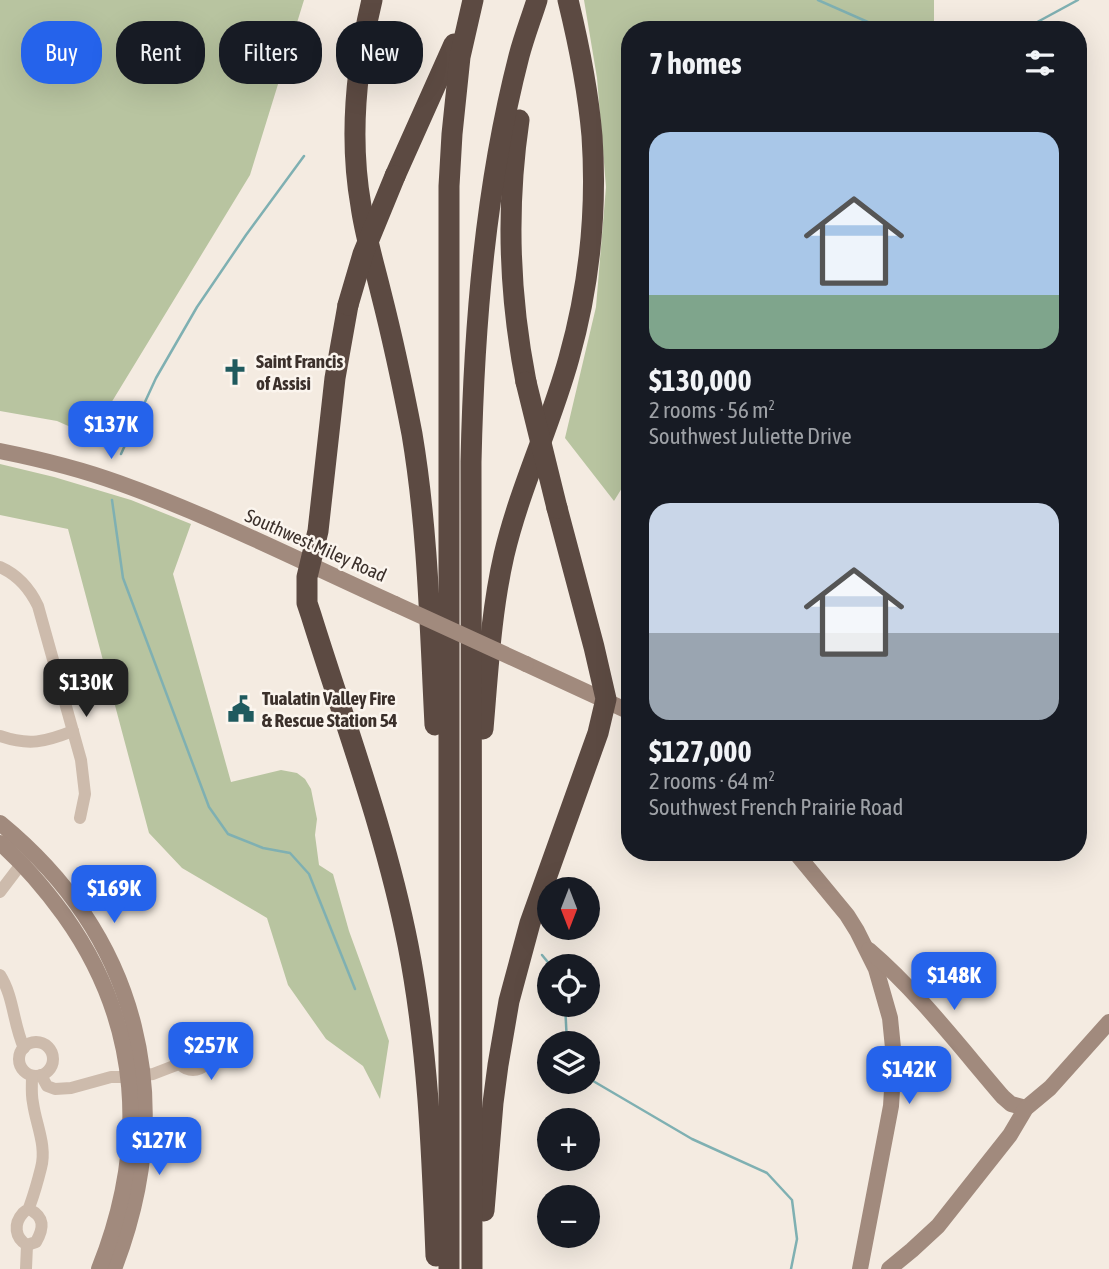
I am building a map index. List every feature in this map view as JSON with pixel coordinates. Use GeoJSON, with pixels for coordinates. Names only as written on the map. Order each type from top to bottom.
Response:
{"type":"FeatureCollection","features":[{"type":"Feature","properties":{"kind":"highway"},"geometry":{"type":"LineString","coordinates":[[372,0],[357,91],[355,143],[358,185],[369,249],[405,396],[418,476],[429,606],[436,744],[449,860]]}},
{"type":"Feature","properties":{"kind":"highway"},"geometry":{"type":"LineString","coordinates":[[449,1269],[450,186],[460,57],[473,0]]}},
{"type":"Feature","properties":{"kind":"highway"},"geometry":{"type":"LineString","coordinates":[[437,1269],[424,1065],[408,945],[378,827],[311,615],[306,588],[318,531],[335,378],[348,305],[363,254],[473,0]]}},
{"type":"Feature","properties":{"kind":"highway"},"geometry":{"type":"LineString","coordinates":[[472,1269],[471,462],[475,344],[493,186],[520,56],[537,0]]}},
{"type":"Feature","properties":{"kind":"highway"},"geometry":{"type":"LineString","coordinates":[[471,825],[482,750],[491,635],[504,556],[513,520],[569,357],[578,320],[589,248],[593,183],[592,135],[586,83],[568,0]]}},
{"type":"Feature","properties":{"kind":"highway"},"geometry":{"type":"LineString","coordinates":[[478,1269],[493,1103],[509,1001],[530,923],[598,733],[606,699],[526,382],[517,335],[510,233],[512,179],[530,60],[530,22]]}},
{"type":"Feature","properties":{"kind":"street","name":"Southwest Miley Road"},"geometry":{"type":"LineString","coordinates":[[0,451],[117,482],[206,518],[621,707]]}},
{"type":"Feature","properties":{"kind":"street"},"geometry":{"type":"LineString","coordinates":[[0,568],[16,576],[29,589],[38,606],[81,760],[85,782],[84,805],[79,818]]}},
{"type":"Feature","properties":{"kind":"street"},"geometry":{"type":"LineString","coordinates":[[0,736],[17,741],[41,742],[72,731]]}},
{"type":"Feature","properties":{"kind":"street"},"geometry":{"type":"LineString","coordinates":[[0,823],[32,851],[71,894],[88,919],[109,955],[128,1005],[139,1049],[125,1185],[111,1240],[100,1269]]}},
{"type":"Feature","properties":{"kind":"street"},"geometry":{"type":"LineString","coordinates":[[0,843],[50,896],[78,935],[98,973],[136,1076],[146,1115],[141,1172],[135,1206],[114,1269]]}},
{"type":"Feature","properties":{"kind":"street"},"geometry":{"type":"LineString","coordinates":[[0,892],[32,851]]}},
{"type":"Feature","properties":{"kind":"street"},"geometry":{"type":"LineString","coordinates":[[803,861],[848,915],[867,948],[882,986],[893,1039],[894,1073],[886,1131],[860,1269]]}},
{"type":"Feature","properties":{"kind":"street"},"geometry":{"type":"LineString","coordinates":[[867,948],[915,995],[1003,1097],[1011,1104],[1026,1108]]}},
{"type":"Feature","properties":{"kind":"street"},"geometry":{"type":"LineString","coordinates":[[0,975],[10,994],[24,1048]]}},
{"type":"Feature","properties":{"kind":"street"},"geometry":{"type":"LineString","coordinates":[[889,1269],[938,1226],[1010,1135],[1026,1108],[1050,1088],[1109,1023]]}},
{"type":"Feature","properties":{"kind":"street"},"geometry":{"type":"LineString","coordinates":[[36,1076],[48,1070],[52,1060],[47,1047],[32,1043],[20,1052],[21,1068],[25,1073],[36,1076],[55,1089],[71,1088],[111,1077],[153,1074],[179,1064]]}},
{"type":"Feature","properties":{"kind":"street"},"geometry":{"type":"LineString","coordinates":[[29,1209],[36,1212],[41,1221],[42,1233],[36,1242],[27,1245],[20,1241],[16,1234],[17,1223],[29,1209],[43,1157],[32,1102],[36,1076]]}},
{"type":"Feature","properties":{"kind":"street"},"geometry":{"type":"LineString","coordinates":[[26,1269],[27,1245]]}},
{"type":"Feature","properties":{"kind":"green space"},"geometry":{"type":"Polygon","coordinates":[[[0,0],[304,0],[298,21],[219,21],[219,84],[278,84],[250,175],[91,436],[57,421],[0,411],[0,0]]]}},
{"type":"Feature","properties":{"kind":"green space"},"geometry":{"type":"Polygon","coordinates":[[[584,0],[934,0],[934,21],[621,21],[621,490],[614,501],[565,438],[596,307],[606,187],[597,78],[584,0]]]}},
{"type":"Feature","properties":{"kind":"green space"},"geometry":{"type":"Polygon","coordinates":[[[0,464],[131,500],[191,524],[173,574],[231,782],[281,770],[297,773],[311,789],[317,819],[315,835],[319,865],[333,874],[349,931],[389,1041],[380,1099],[363,1066],[326,1039],[288,985],[267,918],[182,868],[149,833],[68,529],[0,515],[0,464]]]}},
{"type":"Feature","properties":{"kind":"waterway"},"geometry":{"type":"LineString","coordinates":[[818,0],[866,21]]}},
{"type":"Feature","properties":{"kind":"waterway"},"geometry":{"type":"LineString","coordinates":[[1039,21],[1078,0]]}},
{"type":"Feature","properties":{"kind":"waterway"},"geometry":{"type":"LineString","coordinates":[[121,454],[156,378],[197,307],[304,156]]}},
{"type":"Feature","properties":{"kind":"waterway"},"geometry":{"type":"LineString","coordinates":[[112,500],[123,578],[209,807],[228,834],[263,848],[290,853],[309,874],[355,989]]}},
{"type":"Feature","properties":{"kind":"waterway"},"geometry":{"type":"LineString","coordinates":[[566,1017],[566,1031]]}},
{"type":"Feature","properties":{"kind":"waterway"},"geometry":{"type":"LineString","coordinates":[[600,1085],[692,1139],[767,1173],[792,1200],[797,1239],[791,1269]]}},
{"type":"Feature","properties":{"kind":"place","name":"Saint Francis of Assisi"},"geometry":{"type":"Point","coordinates":[235,372]}},
{"type":"Feature","properties":{"kind":"place","name":"Tualatin Valley Fire & Rescue Station 54"},"geometry":{"type":"Point","coordinates":[241,709]}}]}
